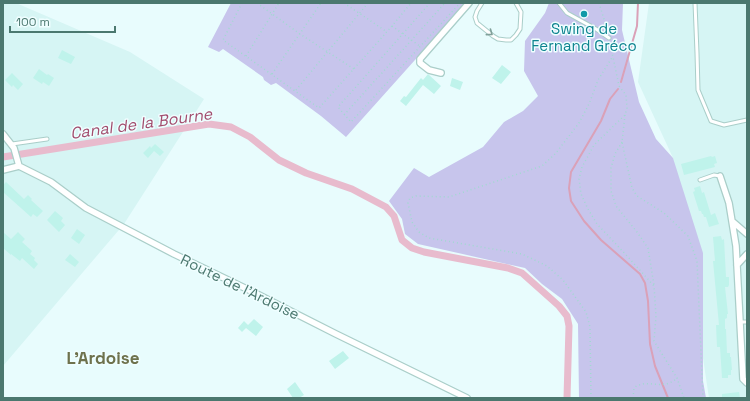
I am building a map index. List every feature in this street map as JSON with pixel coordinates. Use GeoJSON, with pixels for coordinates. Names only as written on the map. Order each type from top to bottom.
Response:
{"type":"FeatureCollection","features":[{"type":"Feature","properties":{"kind":"street"},"geometry":{"type":"LineString","coordinates":[[441,73],[429,70],[420,63],[420,59],[470,3]]}},
{"type":"Feature","properties":{"kind":"street"},"geometry":{"type":"LineString","coordinates":[[3,134],[13,146],[19,166],[3,170]]}},
{"type":"Feature","properties":{"kind":"street","name":"Route de l'Ardoise"},"geometry":{"type":"LineString","coordinates":[[19,166],[51,182],[86,208],[174,254],[467,398]]}},
{"type":"Feature","properties":{"kind":"street"},"geometry":{"type":"LineString","coordinates":[[720,176],[729,203],[736,246],[743,379],[747,383]]}},
{"type":"Feature","properties":{"kind":"street"},"geometry":{"type":"LineString","coordinates":[[732,221],[747,234]]}},
{"type":"Feature","properties":{"kind":"street"},"geometry":{"type":"LineString","coordinates":[[737,266],[747,254]]}},
{"type":"Feature","properties":{"kind":"lane"},"geometry":{"type":"LineString","coordinates":[[482,3],[475,17],[477,23],[498,39],[506,40],[511,40],[520,29],[521,12],[516,3]]}},
{"type":"Feature","properties":{"kind":"lane"},"geometry":{"type":"LineString","coordinates":[[559,3],[567,14],[596,29],[609,38]]}},
{"type":"Feature","properties":{"kind":"lane"},"geometry":{"type":"LineString","coordinates":[[695,3],[698,90],[710,121],[724,125],[747,120]]}},
{"type":"Feature","properties":{"kind":"lane"},"geometry":{"type":"LineString","coordinates":[[13,146],[47,139]]}},
{"type":"Feature","properties":{"kind":"lane"},"geometry":{"type":"LineString","coordinates":[[700,180],[714,175],[720,176]]}},
{"type":"Feature","properties":{"kind":"lane"},"geometry":{"type":"LineString","coordinates":[[740,322],[747,322]]}},
{"type":"Feature","properties":{"kind":"path"},"geometry":{"type":"LineString","coordinates":[[242,3],[224,40],[296,90],[319,108],[411,3]]}},
{"type":"Feature","properties":{"kind":"path"},"geometry":{"type":"LineString","coordinates":[[257,3],[300,34],[354,69]]}},
{"type":"Feature","properties":{"kind":"path"},"geometry":{"type":"LineString","coordinates":[[246,56],[278,3]]}},
{"type":"Feature","properties":{"kind":"path"},"geometry":{"type":"LineString","coordinates":[[272,74],[321,3]]}},
{"type":"Feature","properties":{"kind":"path"},"geometry":{"type":"LineString","coordinates":[[344,3],[387,32]]}},
{"type":"Feature","properties":{"kind":"path"},"geometry":{"type":"LineString","coordinates":[[296,90],[368,3]]}},
{"type":"Feature","properties":{"kind":"path"},"geometry":{"type":"LineString","coordinates":[[430,3],[338,107],[351,122],[460,3]]}},
{"type":"Feature","properties":{"kind":"path"},"geometry":{"type":"LineString","coordinates":[[344,115],[445,3]]}},
{"type":"Feature","properties":{"kind":"path"},"geometry":{"type":"LineString","coordinates":[[599,3],[608,31],[619,86],[627,99],[622,142],[632,188],[637,196],[664,213],[688,236],[697,261],[703,398]]}},
{"type":"Feature","properties":{"kind":"path"},"geometry":{"type":"LineString","coordinates":[[392,26],[421,47]]}},
{"type":"Feature","properties":{"kind":"path"},"geometry":{"type":"LineString","coordinates":[[591,398],[590,327],[586,312],[562,280],[547,266],[522,254],[429,238],[419,232],[412,222],[408,203],[410,198],[416,196],[449,198],[542,166],[556,153],[579,123],[589,104],[598,80],[613,56]]}},
{"type":"Feature","properties":{"kind":"path"},"geometry":{"type":"LineString","coordinates":[[625,115],[597,142],[589,153],[582,167],[579,179],[582,194],[588,210],[597,224],[654,286]]}},
{"type":"Feature","properties":{"kind":"path"},"geometry":{"type":"LineString","coordinates":[[622,142],[615,154],[611,168],[611,191],[616,206],[648,248],[654,286],[656,316],[654,341],[677,378],[684,398]]}},
{"type":"Feature","properties":{"kind":"path"},"geometry":{"type":"LineString","coordinates":[[633,398],[634,388],[638,385],[666,384],[677,378]]}},
{"type":"Feature","properties":{"kind":"shaded area"},"geometry":{"type":"Polygon","coordinates":[[[3,3],[16,3],[130,52],[204,99],[124,224],[3,366],[3,3]]]}},
{"type":"Feature","properties":{"kind":"shaded area"},"geometry":{"type":"Polygon","coordinates":[[[231,3],[466,3],[346,137],[321,116],[276,83],[271,85],[264,80],[263,77],[223,49],[219,52],[208,47],[231,3]]]}},
{"type":"Feature","properties":{"kind":"shaded area"},"geometry":{"type":"Polygon","coordinates":[[[549,3],[623,3],[622,30],[639,102],[656,139],[673,158],[703,253],[703,381],[706,398],[579,398],[578,324],[562,299],[542,284],[525,268],[418,244],[405,234],[402,219],[389,201],[414,168],[429,177],[483,147],[504,122],[523,111],[538,96],[524,71],[525,41],[545,13],[549,3]]]}},
{"type":"Feature","properties":{"kind":"shaded area"},"geometry":{"type":"Polygon","coordinates":[[[649,3],[747,3],[747,398],[709,398],[673,158],[638,82],[649,3]]]}},
{"type":"Feature","properties":{"kind":"building"},"geometry":{"type":"Polygon","coordinates":[[[62,50],[75,57],[71,64],[58,58],[62,50]]]}},
{"type":"Feature","properties":{"kind":"building"},"geometry":{"type":"Polygon","coordinates":[[[502,65],[511,72],[501,84],[492,78],[502,65]]]}},
{"type":"Feature","properties":{"kind":"building"},"geometry":{"type":"Polygon","coordinates":[[[39,69],[54,78],[49,86],[43,82],[42,84],[33,78],[39,69]]]}},
{"type":"Feature","properties":{"kind":"building"},"geometry":{"type":"Polygon","coordinates":[[[12,73],[23,84],[18,90],[13,85],[12,87],[5,80],[12,73]]]}},
{"type":"Feature","properties":{"kind":"building"},"geometry":{"type":"Polygon","coordinates":[[[428,74],[441,86],[434,94],[423,85],[406,106],[400,101],[404,96],[406,97],[421,78],[423,80],[428,74]]]}},
{"type":"Feature","properties":{"kind":"building"},"geometry":{"type":"Polygon","coordinates":[[[452,78],[463,82],[460,90],[450,86],[452,78]]]}},
{"type":"Feature","properties":{"kind":"building"},"geometry":{"type":"Polygon","coordinates":[[[155,144],[164,152],[160,156],[154,151],[148,158],[143,153],[150,146],[151,148],[155,144]]]}},
{"type":"Feature","properties":{"kind":"building"},"geometry":{"type":"Polygon","coordinates":[[[715,156],[717,163],[714,164],[715,167],[684,175],[681,164],[715,156]]]}},
{"type":"Feature","properties":{"kind":"building"},"geometry":{"type":"Polygon","coordinates":[[[6,182],[24,199],[28,195],[32,199],[31,200],[43,211],[37,217],[33,214],[31,217],[3,192],[3,185],[6,182]]]}},
{"type":"Feature","properties":{"kind":"building"},"geometry":{"type":"Polygon","coordinates":[[[700,186],[702,193],[704,192],[711,215],[715,213],[719,224],[709,227],[706,217],[704,217],[701,211],[699,211],[693,192],[695,191],[694,188],[700,186]]]}},
{"type":"Feature","properties":{"kind":"building"},"geometry":{"type":"Polygon","coordinates":[[[55,211],[63,218],[61,221],[65,225],[59,232],[47,220],[55,211]]]}},
{"type":"Feature","properties":{"kind":"building"},"geometry":{"type":"Polygon","coordinates":[[[77,229],[85,235],[79,244],[71,238],[77,229]]]}},
{"type":"Feature","properties":{"kind":"building"},"geometry":{"type":"Polygon","coordinates":[[[3,232],[11,239],[18,232],[25,239],[22,242],[32,251],[30,254],[35,258],[34,260],[38,264],[34,269],[22,258],[20,261],[3,248],[3,232]]]}},
{"type":"Feature","properties":{"kind":"building"},"geometry":{"type":"Polygon","coordinates":[[[721,236],[722,240],[724,239],[726,277],[729,277],[729,285],[728,287],[725,287],[728,314],[727,318],[725,319],[725,329],[727,353],[730,353],[732,370],[731,375],[728,375],[728,378],[722,378],[720,347],[717,347],[716,325],[719,325],[713,261],[715,261],[713,237],[721,236]]]}},
{"type":"Feature","properties":{"kind":"building"},"geometry":{"type":"Polygon","coordinates":[[[70,254],[79,262],[75,267],[65,260],[70,254]]]}},
{"type":"Feature","properties":{"kind":"building"},"geometry":{"type":"Polygon","coordinates":[[[254,319],[263,327],[256,336],[246,328],[242,332],[238,328],[244,321],[248,325],[254,319]]]}},
{"type":"Feature","properties":{"kind":"building"},"geometry":{"type":"Polygon","coordinates":[[[343,351],[349,358],[335,369],[329,361],[343,351]]]}},
{"type":"Feature","properties":{"kind":"building"},"geometry":{"type":"Polygon","coordinates":[[[295,382],[304,395],[299,398],[293,398],[287,389],[295,382]]]}},
{"type":"Feature","properties":{"kind":"building"},"geometry":{"type":"Polygon","coordinates":[[[739,392],[740,398],[722,398],[722,394],[739,392]]]}},
{"type":"Feature","properties":{"kind":"waterway"},"geometry":{"type":"LineString","coordinates":[[621,82],[637,26],[638,3]]}},
{"type":"Feature","properties":{"kind":"waterway"},"geometry":{"type":"LineString","coordinates":[[618,89],[610,99],[601,121],[571,172],[569,188],[571,201],[584,221],[601,240],[640,274],[645,283],[648,301],[650,344],[655,366],[668,398]]}},
{"type":"Feature","properties":{"kind":"waterway","name":"Canal de la Bourne"},"geometry":{"type":"LineString","coordinates":[[3,157],[209,124],[231,127],[250,137],[279,160],[306,173],[352,189],[386,207],[394,216],[402,240],[412,248],[424,252],[508,268],[522,273],[559,306],[567,316],[569,326],[567,398]]}},
{"type":"Feature","properties":{"kind":"place","name":"Swing de Fernand Gréco"},"geometry":{"type":"Point","coordinates":[584,14]}},
{"type":"Feature","properties":{"kind":"district","name":"L'Ardoise"},"geometry":{"type":"Point","coordinates":[103,358]}}]}
